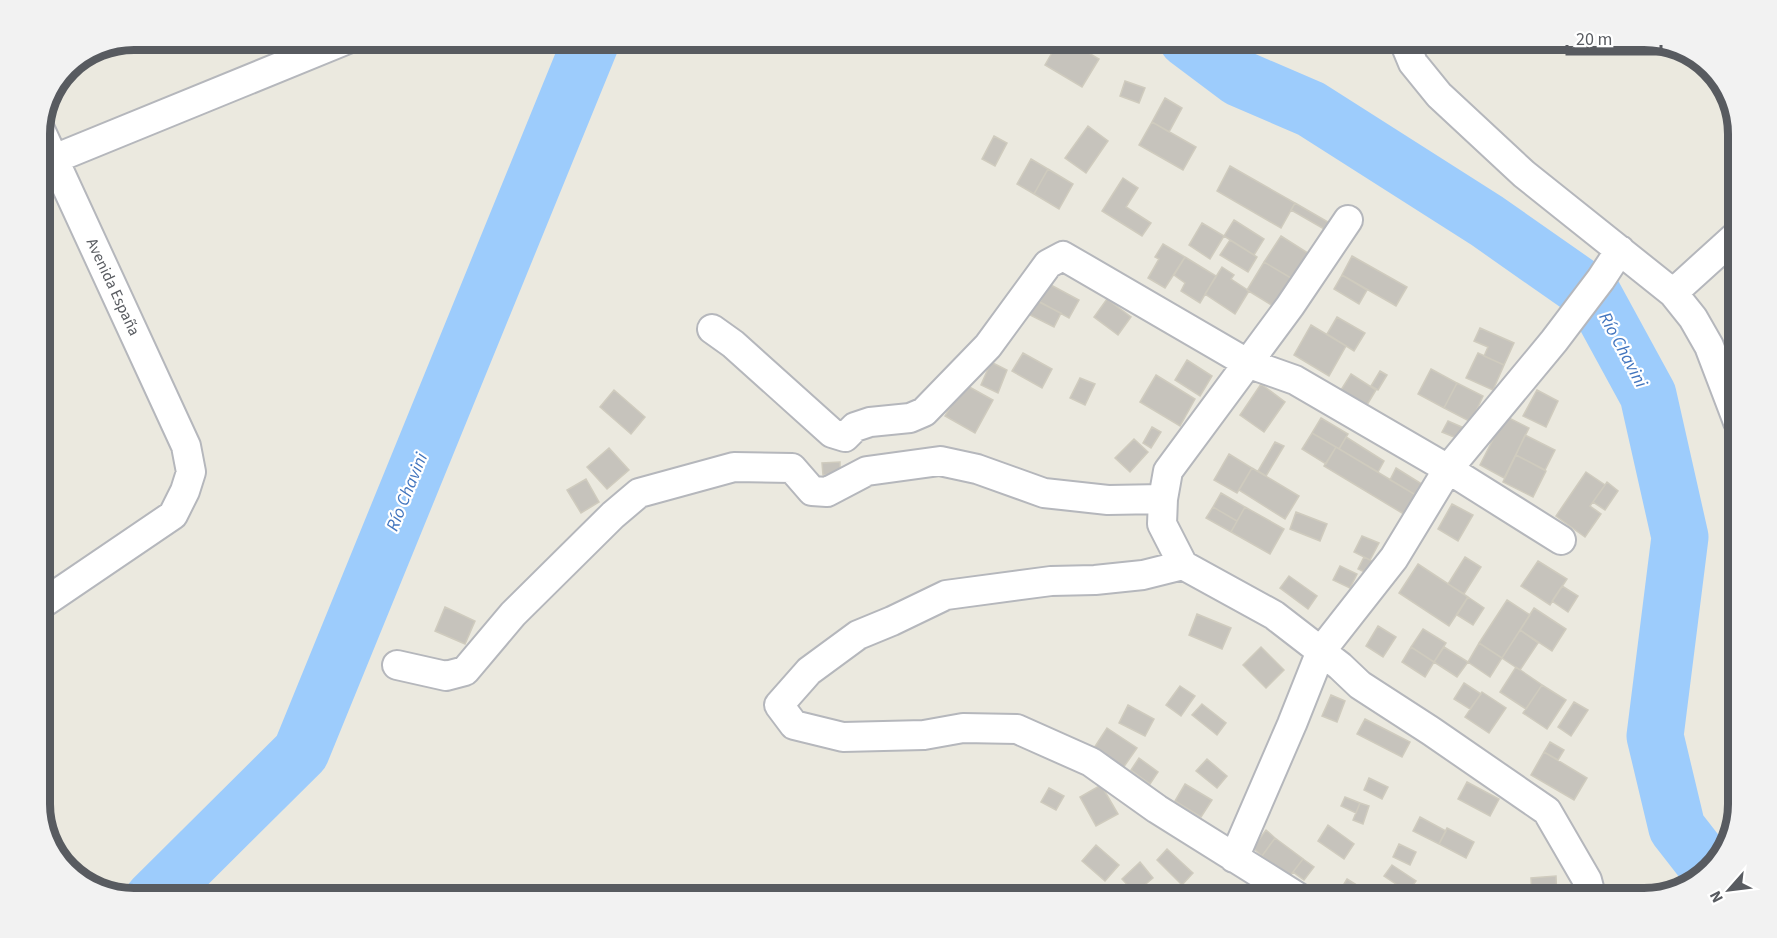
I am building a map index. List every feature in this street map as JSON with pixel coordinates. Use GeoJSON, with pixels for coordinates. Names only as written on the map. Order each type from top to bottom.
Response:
{"type":"FeatureCollection","features":[{"type":"Feature","properties":{"kind":"street"},"geometry":{"type":"LineString","coordinates":[[54,159],[321,50]]}},
{"type":"Feature","properties":{"kind":"street"},"geometry":{"type":"LineString","coordinates":[[1408,50],[1413,63],[1439,95],[1524,174],[1673,293],[1693,318],[1709,346],[1727,394]]}},
{"type":"Feature","properties":{"kind":"street","name":"Avenida España"},"geometry":{"type":"LineString","coordinates":[[50,150],[186,446],[191,472],[185,491],[172,515],[50,598]]}},
{"type":"Feature","properties":{"kind":"street"},"geometry":{"type":"LineString","coordinates":[[1348,220],[1290,306],[1168,471],[1162,498],[1162,525],[1182,565],[1274,615],[1360,685],[1547,811],[1587,880],[1589,889]]}},
{"type":"Feature","properties":{"kind":"street"},"geometry":{"type":"LineString","coordinates":[[1673,293],[1727,244]]}},
{"type":"Feature","properties":{"kind":"street"},"geometry":{"type":"LineString","coordinates":[[1234,858],[1321,651],[1394,558],[1448,469],[1554,342],[1620,250]]}},
{"type":"Feature","properties":{"kind":"street"},"geometry":{"type":"LineString","coordinates":[[712,329],[733,344],[832,433],[844,437],[855,427],[870,422],[910,418],[924,412],[988,346],[1048,264],[1063,256],[1247,363],[1296,380],[1448,469],[1561,540]]}},
{"type":"Feature","properties":{"kind":"street"},"geometry":{"type":"LineString","coordinates":[[397,665],[446,676],[465,671],[513,614],[613,514],[639,493],[734,467],[792,468],[812,491],[827,492],[867,471],[940,461],[977,469],[1044,493],[1108,500],[1162,498]]}},
{"type":"Feature","properties":{"kind":"street"},"geometry":{"type":"LineString","coordinates":[[1182,565],[1143,575],[1095,580],[1051,581],[945,595],[858,635],[809,671],[779,705],[794,725],[843,737],[924,735],[963,728],[1017,729],[1091,762],[1157,809],[1284,889]]}},
{"type":"Feature","properties":{"kind":"building"},"geometry":{"type":"Polygon","coordinates":[[[1054,50],[1084,50],[1099,59],[1082,87],[1045,65],[1054,50]]]}},
{"type":"Feature","properties":{"kind":"building"},"geometry":{"type":"Polygon","coordinates":[[[1125,81],[1145,88],[1139,103],[1120,96],[1125,81]]]}},
{"type":"Feature","properties":{"kind":"building"},"geometry":{"type":"Polygon","coordinates":[[[1165,98],[1182,108],[1169,132],[1152,122],[1165,98]]]}},
{"type":"Feature","properties":{"kind":"building"},"geometry":{"type":"Polygon","coordinates":[[[1152,122],[1196,147],[1183,170],[1139,145],[1152,122]]]}},
{"type":"Feature","properties":{"kind":"building"},"geometry":{"type":"Polygon","coordinates":[[[1088,126],[1108,141],[1086,173],[1065,158],[1088,126]]]}},
{"type":"Feature","properties":{"kind":"building"},"geometry":{"type":"Polygon","coordinates":[[[994,136],[1007,143],[995,166],[982,159],[994,136]]]}},
{"type":"Feature","properties":{"kind":"building"},"geometry":{"type":"Polygon","coordinates":[[[1031,159],[1048,169],[1034,194],[1017,184],[1031,159]]]}},
{"type":"Feature","properties":{"kind":"building"},"geometry":{"type":"Polygon","coordinates":[[[1230,166],[1295,203],[1281,228],[1217,191],[1230,166]]]}},
{"type":"Feature","properties":{"kind":"building"},"geometry":{"type":"Polygon","coordinates":[[[1048,169],[1073,184],[1059,209],[1034,194],[1048,169]]]}},
{"type":"Feature","properties":{"kind":"building"},"geometry":{"type":"Polygon","coordinates":[[[1123,178],[1138,188],[1126,207],[1151,223],[1142,236],[1102,211],[1123,178]]]}},
{"type":"Feature","properties":{"kind":"building"},"geometry":{"type":"Polygon","coordinates":[[[1295,203],[1328,222],[1324,229],[1291,210],[1295,203]]]}},
{"type":"Feature","properties":{"kind":"building"},"geometry":{"type":"Polygon","coordinates":[[[1234,220],[1264,239],[1254,255],[1224,236],[1234,220]]]}},
{"type":"Feature","properties":{"kind":"building"},"geometry":{"type":"Polygon","coordinates":[[[1202,223],[1224,236],[1210,259],[1189,245],[1202,223]]]}},
{"type":"Feature","properties":{"kind":"building"},"geometry":{"type":"Polygon","coordinates":[[[1281,236],[1311,255],[1296,281],[1264,262],[1281,236]]]}},
{"type":"Feature","properties":{"kind":"building"},"geometry":{"type":"Polygon","coordinates":[[[1230,240],[1257,257],[1248,272],[1220,255],[1230,240]]]}},
{"type":"Feature","properties":{"kind":"building"},"geometry":{"type":"Polygon","coordinates":[[[1163,244],[1185,257],[1165,288],[1148,278],[1159,259],[1155,257],[1163,244]]]}},
{"type":"Feature","properties":{"kind":"building"},"geometry":{"type":"Polygon","coordinates":[[[1352,256],[1407,287],[1396,306],[1342,275],[1352,256]]]}},
{"type":"Feature","properties":{"kind":"building"},"geometry":{"type":"Polygon","coordinates":[[[1185,257],[1216,276],[1200,303],[1181,291],[1185,283],[1174,275],[1185,257]]]}},
{"type":"Feature","properties":{"kind":"building"},"geometry":{"type":"Polygon","coordinates":[[[1264,262],[1296,281],[1278,309],[1247,290],[1264,262]]]}},
{"type":"Feature","properties":{"kind":"building"},"geometry":{"type":"Polygon","coordinates":[[[1222,267],[1234,275],[1231,279],[1249,291],[1235,314],[1205,294],[1222,267]]]}},
{"type":"Feature","properties":{"kind":"building"},"geometry":{"type":"Polygon","coordinates":[[[1342,275],[1367,290],[1359,304],[1334,289],[1342,275]]]}},
{"type":"Feature","properties":{"kind":"building"},"geometry":{"type":"Polygon","coordinates":[[[1049,284],[1079,300],[1069,318],[1040,302],[1049,284]]]}},
{"type":"Feature","properties":{"kind":"building"},"geometry":{"type":"Polygon","coordinates":[[[1033,299],[1061,313],[1054,327],[1026,313],[1033,299]]]}},
{"type":"Feature","properties":{"kind":"building"},"geometry":{"type":"Polygon","coordinates":[[[1107,299],[1131,317],[1118,335],[1094,317],[1107,299]]]}},
{"type":"Feature","properties":{"kind":"building"},"geometry":{"type":"Polygon","coordinates":[[[1337,317],[1365,333],[1354,351],[1327,334],[1337,317]]]}},
{"type":"Feature","properties":{"kind":"building"},"geometry":{"type":"Polygon","coordinates":[[[1311,325],[1346,346],[1329,376],[1294,355],[1311,325]]]}},
{"type":"Feature","properties":{"kind":"building"},"geometry":{"type":"Polygon","coordinates":[[[1480,328],[1514,343],[1504,365],[1484,356],[1488,347],[1474,341],[1480,328]]]}},
{"type":"Feature","properties":{"kind":"building"},"geometry":{"type":"Polygon","coordinates":[[[1023,353],[1052,369],[1042,388],[1012,371],[1023,353]]]}},
{"type":"Feature","properties":{"kind":"building"},"geometry":{"type":"Polygon","coordinates":[[[1478,353],[1504,365],[1493,390],[1466,378],[1478,353]]]}},
{"type":"Feature","properties":{"kind":"building"},"geometry":{"type":"Polygon","coordinates":[[[1187,360],[1212,376],[1200,396],[1175,380],[1187,360]]]}},
{"type":"Feature","properties":{"kind":"building"},"geometry":{"type":"Polygon","coordinates":[[[991,362],[1007,370],[998,393],[981,385],[991,362]]]}},
{"type":"Feature","properties":{"kind":"building"},"geometry":{"type":"Polygon","coordinates":[[[1431,369],[1457,383],[1444,408],[1418,394],[1431,369]]]}},
{"type":"Feature","properties":{"kind":"building"},"geometry":{"type":"Polygon","coordinates":[[[1380,371],[1387,375],[1378,390],[1371,386],[1380,371]]]}},
{"type":"Feature","properties":{"kind":"building"},"geometry":{"type":"Polygon","coordinates":[[[1351,374],[1376,390],[1367,405],[1341,390],[1351,374]]]}},
{"type":"Feature","properties":{"kind":"building"},"geometry":{"type":"Polygon","coordinates":[[[1156,375],[1195,399],[1180,426],[1140,402],[1156,375]]]}},
{"type":"Feature","properties":{"kind":"building"},"geometry":{"type":"Polygon","coordinates":[[[1080,378],[1095,384],[1085,405],[1070,398],[1080,378]]]}},
{"type":"Feature","properties":{"kind":"building"},"geometry":{"type":"Polygon","coordinates":[[[1457,383],[1483,396],[1471,422],[1444,408],[1457,383]]]}},
{"type":"Feature","properties":{"kind":"building"},"geometry":{"type":"Polygon","coordinates":[[[964,384],[993,400],[975,433],[945,416],[964,384]]]}},
{"type":"Feature","properties":{"kind":"building"},"geometry":{"type":"Polygon","coordinates":[[[1261,384],[1285,402],[1264,432],[1240,415],[1261,384]]]}},
{"type":"Feature","properties":{"kind":"building"},"geometry":{"type":"Polygon","coordinates":[[[614,390],[645,417],[631,434],[600,407],[614,390]]]}},
{"type":"Feature","properties":{"kind":"building"},"geometry":{"type":"Polygon","coordinates":[[[1537,390],[1558,401],[1546,427],[1523,416],[1537,390]]]}},
{"type":"Feature","properties":{"kind":"building"},"geometry":{"type":"Polygon","coordinates":[[[1505,416],[1529,428],[1504,478],[1480,465],[1505,416]]]}},
{"type":"Feature","properties":{"kind":"building"},"geometry":{"type":"Polygon","coordinates":[[[1321,418],[1348,434],[1339,449],[1312,433],[1321,418]]]}},
{"type":"Feature","properties":{"kind":"building"},"geometry":{"type":"Polygon","coordinates":[[[1448,421],[1464,428],[1459,439],[1442,432],[1448,421]]]}},
{"type":"Feature","properties":{"kind":"building"},"geometry":{"type":"Polygon","coordinates":[[[1152,427],[1161,432],[1151,448],[1143,443],[1152,427]]]}},
{"type":"Feature","properties":{"kind":"building"},"geometry":{"type":"Polygon","coordinates":[[[1312,433],[1336,447],[1326,464],[1302,449],[1312,433]]]}},
{"type":"Feature","properties":{"kind":"building"},"geometry":{"type":"Polygon","coordinates":[[[1525,435],[1555,450],[1545,470],[1516,455],[1525,435]]]}},
{"type":"Feature","properties":{"kind":"building"},"geometry":{"type":"Polygon","coordinates":[[[1346,437],[1384,461],[1378,472],[1339,449],[1346,437]]]}},
{"type":"Feature","properties":{"kind":"building"},"geometry":{"type":"Polygon","coordinates":[[[1134,439],[1148,452],[1130,472],[1115,458],[1134,439]]]}},
{"type":"Feature","properties":{"kind":"building"},"geometry":{"type":"Polygon","coordinates":[[[1275,442],[1284,446],[1266,476],[1258,471],[1275,442]]]}},
{"type":"Feature","properties":{"kind":"building"},"geometry":{"type":"Polygon","coordinates":[[[1336,447],[1419,497],[1407,516],[1324,466],[1336,447]]]}},
{"type":"Feature","properties":{"kind":"building"},"geometry":{"type":"Polygon","coordinates":[[[609,448],[629,470],[607,489],[587,467],[609,448]]]}},
{"type":"Feature","properties":{"kind":"building"},"geometry":{"type":"Polygon","coordinates":[[[1229,454],[1252,468],[1237,493],[1214,480],[1229,454]]]}},
{"type":"Feature","properties":{"kind":"building"},"geometry":{"type":"Polygon","coordinates":[[[1516,455],[1546,471],[1533,497],[1503,482],[1516,455]]]}},
{"type":"Feature","properties":{"kind":"building"},"geometry":{"type":"Polygon","coordinates":[[[840,462],[840,474],[823,475],[822,463],[840,462]]]}},
{"type":"Feature","properties":{"kind":"building"},"geometry":{"type":"Polygon","coordinates":[[[1252,468],[1299,496],[1285,519],[1239,490],[1252,468]]]}},
{"type":"Feature","properties":{"kind":"building"},"geometry":{"type":"Polygon","coordinates":[[[1396,468],[1425,486],[1419,497],[1390,480],[1396,468]]]}},
{"type":"Feature","properties":{"kind":"building"},"geometry":{"type":"Polygon","coordinates":[[[1586,472],[1605,485],[1590,506],[1601,514],[1585,537],[1556,516],[1586,472]]]}},
{"type":"Feature","properties":{"kind":"building"},"geometry":{"type":"Polygon","coordinates":[[[586,479],[599,502],[581,513],[567,490],[586,479]]]}},
{"type":"Feature","properties":{"kind":"building"},"geometry":{"type":"Polygon","coordinates":[[[1607,482],[1618,491],[1605,510],[1593,502],[1607,482]]]}},
{"type":"Feature","properties":{"kind":"building"},"geometry":{"type":"Polygon","coordinates":[[[1221,493],[1245,507],[1237,521],[1213,507],[1221,493]]]}},
{"type":"Feature","properties":{"kind":"building"},"geometry":{"type":"Polygon","coordinates":[[[1452,504],[1473,515],[1458,541],[1438,529],[1452,504]]]}},
{"type":"Feature","properties":{"kind":"building"},"geometry":{"type":"Polygon","coordinates":[[[1213,507],[1237,521],[1231,532],[1206,518],[1213,507]]]}},
{"type":"Feature","properties":{"kind":"building"},"geometry":{"type":"Polygon","coordinates":[[[1245,507],[1284,529],[1270,554],[1231,532],[1245,507]]]}},
{"type":"Feature","properties":{"kind":"building"},"geometry":{"type":"Polygon","coordinates":[[[1296,512],[1327,524],[1320,541],[1290,529],[1296,512]]]}},
{"type":"Feature","properties":{"kind":"building"},"geometry":{"type":"Polygon","coordinates":[[[1362,536],[1379,543],[1370,560],[1354,552],[1362,536]]]}},
{"type":"Feature","properties":{"kind":"building"},"geometry":{"type":"Polygon","coordinates":[[[1364,557],[1380,565],[1375,577],[1358,569],[1364,557]]]}},
{"type":"Feature","properties":{"kind":"building"},"geometry":{"type":"Polygon","coordinates":[[[1465,557],[1481,567],[1464,594],[1448,584],[1465,557]]]}},
{"type":"Feature","properties":{"kind":"building"},"geometry":{"type":"Polygon","coordinates":[[[1538,561],[1567,579],[1550,605],[1521,586],[1538,561]]]}},
{"type":"Feature","properties":{"kind":"building"},"geometry":{"type":"Polygon","coordinates":[[[1418,564],[1468,597],[1449,626],[1399,593],[1418,564]]]}},
{"type":"Feature","properties":{"kind":"building"},"geometry":{"type":"Polygon","coordinates":[[[1340,566],[1357,574],[1350,588],[1333,580],[1340,566]]]}},
{"type":"Feature","properties":{"kind":"building"},"geometry":{"type":"Polygon","coordinates":[[[1289,576],[1317,596],[1308,609],[1280,588],[1289,576]]]}},
{"type":"Feature","properties":{"kind":"building"},"geometry":{"type":"Polygon","coordinates":[[[1562,586],[1578,596],[1568,612],[1552,601],[1562,586]]]}},
{"type":"Feature","properties":{"kind":"building"},"geometry":{"type":"Polygon","coordinates":[[[1468,597],[1484,608],[1473,625],[1457,615],[1468,597]]]}},
{"type":"Feature","properties":{"kind":"building"},"geometry":{"type":"Polygon","coordinates":[[[1507,600],[1530,615],[1502,658],[1479,643],[1507,600]]]}},
{"type":"Feature","properties":{"kind":"building"},"geometry":{"type":"Polygon","coordinates":[[[445,607],[475,621],[465,644],[435,631],[445,607]]]}},
{"type":"Feature","properties":{"kind":"building"},"geometry":{"type":"Polygon","coordinates":[[[1534,608],[1566,629],[1552,651],[1520,630],[1534,608]]]}},
{"type":"Feature","properties":{"kind":"building"},"geometry":{"type":"Polygon","coordinates":[[[1197,614],[1231,628],[1222,649],[1189,635],[1197,614]]]}},
{"type":"Feature","properties":{"kind":"building"},"geometry":{"type":"Polygon","coordinates":[[[1378,626],[1396,637],[1383,657],[1366,646],[1378,626]]]}},
{"type":"Feature","properties":{"kind":"building"},"geometry":{"type":"Polygon","coordinates":[[[1423,629],[1446,643],[1434,662],[1411,647],[1423,629]]]}},
{"type":"Feature","properties":{"kind":"building"},"geometry":{"type":"Polygon","coordinates":[[[1520,630],[1538,643],[1520,670],[1502,658],[1520,630]]]}},
{"type":"Feature","properties":{"kind":"building"},"geometry":{"type":"Polygon","coordinates":[[[1479,643],[1502,658],[1490,677],[1468,662],[1479,643]]]}},
{"type":"Feature","properties":{"kind":"building"},"geometry":{"type":"Polygon","coordinates":[[[1261,647],[1284,670],[1266,688],[1243,665],[1261,647]]]}},
{"type":"Feature","properties":{"kind":"building"},"geometry":{"type":"Polygon","coordinates":[[[1411,647],[1434,662],[1425,677],[1402,662],[1411,647]]]}},
{"type":"Feature","properties":{"kind":"building"},"geometry":{"type":"Polygon","coordinates":[[[1444,647],[1468,662],[1457,677],[1434,662],[1444,647]]]}},
{"type":"Feature","properties":{"kind":"building"},"geometry":{"type":"Polygon","coordinates":[[[1516,667],[1542,685],[1526,709],[1500,692],[1516,667]]]}},
{"type":"Feature","properties":{"kind":"building"},"geometry":{"type":"Polygon","coordinates":[[[1464,683],[1481,694],[1470,709],[1454,699],[1464,683]]]}},
{"type":"Feature","properties":{"kind":"building"},"geometry":{"type":"Polygon","coordinates":[[[1542,685],[1566,700],[1547,729],[1523,713],[1542,685]]]}},
{"type":"Feature","properties":{"kind":"building"},"geometry":{"type":"Polygon","coordinates":[[[1180,686],[1195,696],[1181,716],[1166,705],[1180,686]]]}},
{"type":"Feature","properties":{"kind":"building"},"geometry":{"type":"Polygon","coordinates":[[[1482,692],[1506,708],[1489,733],[1465,717],[1482,692]]]}},
{"type":"Feature","properties":{"kind":"building"},"geometry":{"type":"Polygon","coordinates":[[[1331,695],[1345,701],[1337,722],[1322,716],[1331,695]]]}},
{"type":"Feature","properties":{"kind":"building"},"geometry":{"type":"Polygon","coordinates":[[[1574,702],[1588,710],[1571,736],[1558,727],[1574,702]]]}},
{"type":"Feature","properties":{"kind":"building"},"geometry":{"type":"Polygon","coordinates":[[[1202,704],[1226,723],[1217,735],[1192,715],[1202,704]]]}},
{"type":"Feature","properties":{"kind":"building"},"geometry":{"type":"Polygon","coordinates":[[[1128,705],[1154,719],[1145,736],[1119,723],[1128,705]]]}},
{"type":"Feature","properties":{"kind":"building"},"geometry":{"type":"Polygon","coordinates":[[[1365,719],[1410,742],[1402,757],[1357,734],[1365,719]]]}},
{"type":"Feature","properties":{"kind":"building"},"geometry":{"type":"Polygon","coordinates":[[[1107,728],[1137,748],[1123,768],[1094,748],[1107,728]]]}},
{"type":"Feature","properties":{"kind":"building"},"geometry":{"type":"Polygon","coordinates":[[[1550,742],[1564,750],[1558,760],[1544,752],[1550,742]]]}},
{"type":"Feature","properties":{"kind":"building"},"geometry":{"type":"Polygon","coordinates":[[[1544,752],[1587,778],[1574,800],[1531,775],[1544,752]]]}},
{"type":"Feature","properties":{"kind":"building"},"geometry":{"type":"Polygon","coordinates":[[[1139,758],[1158,772],[1150,784],[1131,770],[1139,758]]]}},
{"type":"Feature","properties":{"kind":"building"},"geometry":{"type":"Polygon","coordinates":[[[1207,759],[1227,776],[1217,788],[1196,771],[1207,759]]]}},
{"type":"Feature","properties":{"kind":"building"},"geometry":{"type":"Polygon","coordinates":[[[1369,778],[1388,787],[1382,799],[1364,790],[1369,778]]]}},
{"type":"Feature","properties":{"kind":"building"},"geometry":{"type":"Polygon","coordinates":[[[1467,782],[1499,799],[1490,816],[1458,799],[1467,782]]]}},
{"type":"Feature","properties":{"kind":"building"},"geometry":{"type":"Polygon","coordinates":[[[1185,784],[1212,800],[1201,817],[1175,801],[1185,784]]]}},
{"type":"Feature","properties":{"kind":"building"},"geometry":{"type":"Polygon","coordinates":[[[1101,785],[1118,814],[1096,826],[1080,797],[1101,785]]]}},
{"type":"Feature","properties":{"kind":"building"},"geometry":{"type":"Polygon","coordinates":[[[1049,788],[1064,796],[1056,810],[1041,802],[1049,788]]]}},
{"type":"Feature","properties":{"kind":"building"},"geometry":{"type":"Polygon","coordinates":[[[1345,797],[1360,803],[1356,813],[1341,806],[1345,797]]]}},
{"type":"Feature","properties":{"kind":"building"},"geometry":{"type":"Polygon","coordinates":[[[1360,803],[1369,806],[1363,824],[1353,820],[1360,803]]]}},
{"type":"Feature","properties":{"kind":"building"},"geometry":{"type":"Polygon","coordinates":[[[1420,817],[1446,831],[1439,844],[1413,831],[1420,817]]]}},
{"type":"Feature","properties":{"kind":"building"},"geometry":{"type":"Polygon","coordinates":[[[1328,825],[1354,844],[1344,859],[1318,841],[1328,825]]]}},
{"type":"Feature","properties":{"kind":"building"},"geometry":{"type":"Polygon","coordinates":[[[1447,828],[1474,842],[1466,858],[1439,844],[1447,828]]]}},
{"type":"Feature","properties":{"kind":"building"},"geometry":{"type":"Polygon","coordinates":[[[1266,830],[1275,838],[1262,856],[1253,848],[1266,830]]]}},
{"type":"Feature","properties":{"kind":"building"},"geometry":{"type":"Polygon","coordinates":[[[1275,838],[1303,859],[1290,876],[1262,856],[1275,838]]]}},
{"type":"Feature","properties":{"kind":"building"},"geometry":{"type":"Polygon","coordinates":[[[1399,844],[1416,852],[1410,865],[1393,857],[1399,844]]]}},
{"type":"Feature","properties":{"kind":"building"},"geometry":{"type":"Polygon","coordinates":[[[1096,845],[1119,865],[1105,881],[1082,861],[1096,845]]]}},
{"type":"Feature","properties":{"kind":"building"},"geometry":{"type":"Polygon","coordinates":[[[1167,849],[1193,873],[1182,885],[1157,860],[1167,849]]]}},
{"type":"Feature","properties":{"kind":"building"},"geometry":{"type":"Polygon","coordinates":[[[1303,859],[1314,867],[1304,880],[1293,872],[1303,859]]]}},
{"type":"Feature","properties":{"kind":"building"},"geometry":{"type":"Polygon","coordinates":[[[1140,862],[1153,878],[1140,889],[1131,889],[1122,879],[1140,862]]]}},
{"type":"Feature","properties":{"kind":"building"},"geometry":{"type":"Polygon","coordinates":[[[1392,865],[1416,881],[1410,889],[1404,889],[1384,876],[1392,865]]]}},
{"type":"Feature","properties":{"kind":"building"},"geometry":{"type":"Polygon","coordinates":[[[1556,876],[1557,889],[1532,889],[1531,878],[1556,876]]]}},
{"type":"Feature","properties":{"kind":"building"},"geometry":{"type":"Polygon","coordinates":[[[1347,879],[1363,889],[1341,889],[1347,879]]]}},
{"type":"Feature","properties":{"kind":"waterway","name":"Río Chavini"},"geometry":{"type":"LineString","coordinates":[[163,889],[301,752],[588,50]]}},
{"type":"Feature","properties":{"kind":"waterway","name":"Río Chavini"},"geometry":{"type":"LineString","coordinates":[[1202,50],[1239,78],[1311,109],[1487,221],[1594,296],[1648,395],[1680,537],[1655,736],[1677,828],[1702,860]]}}]}
